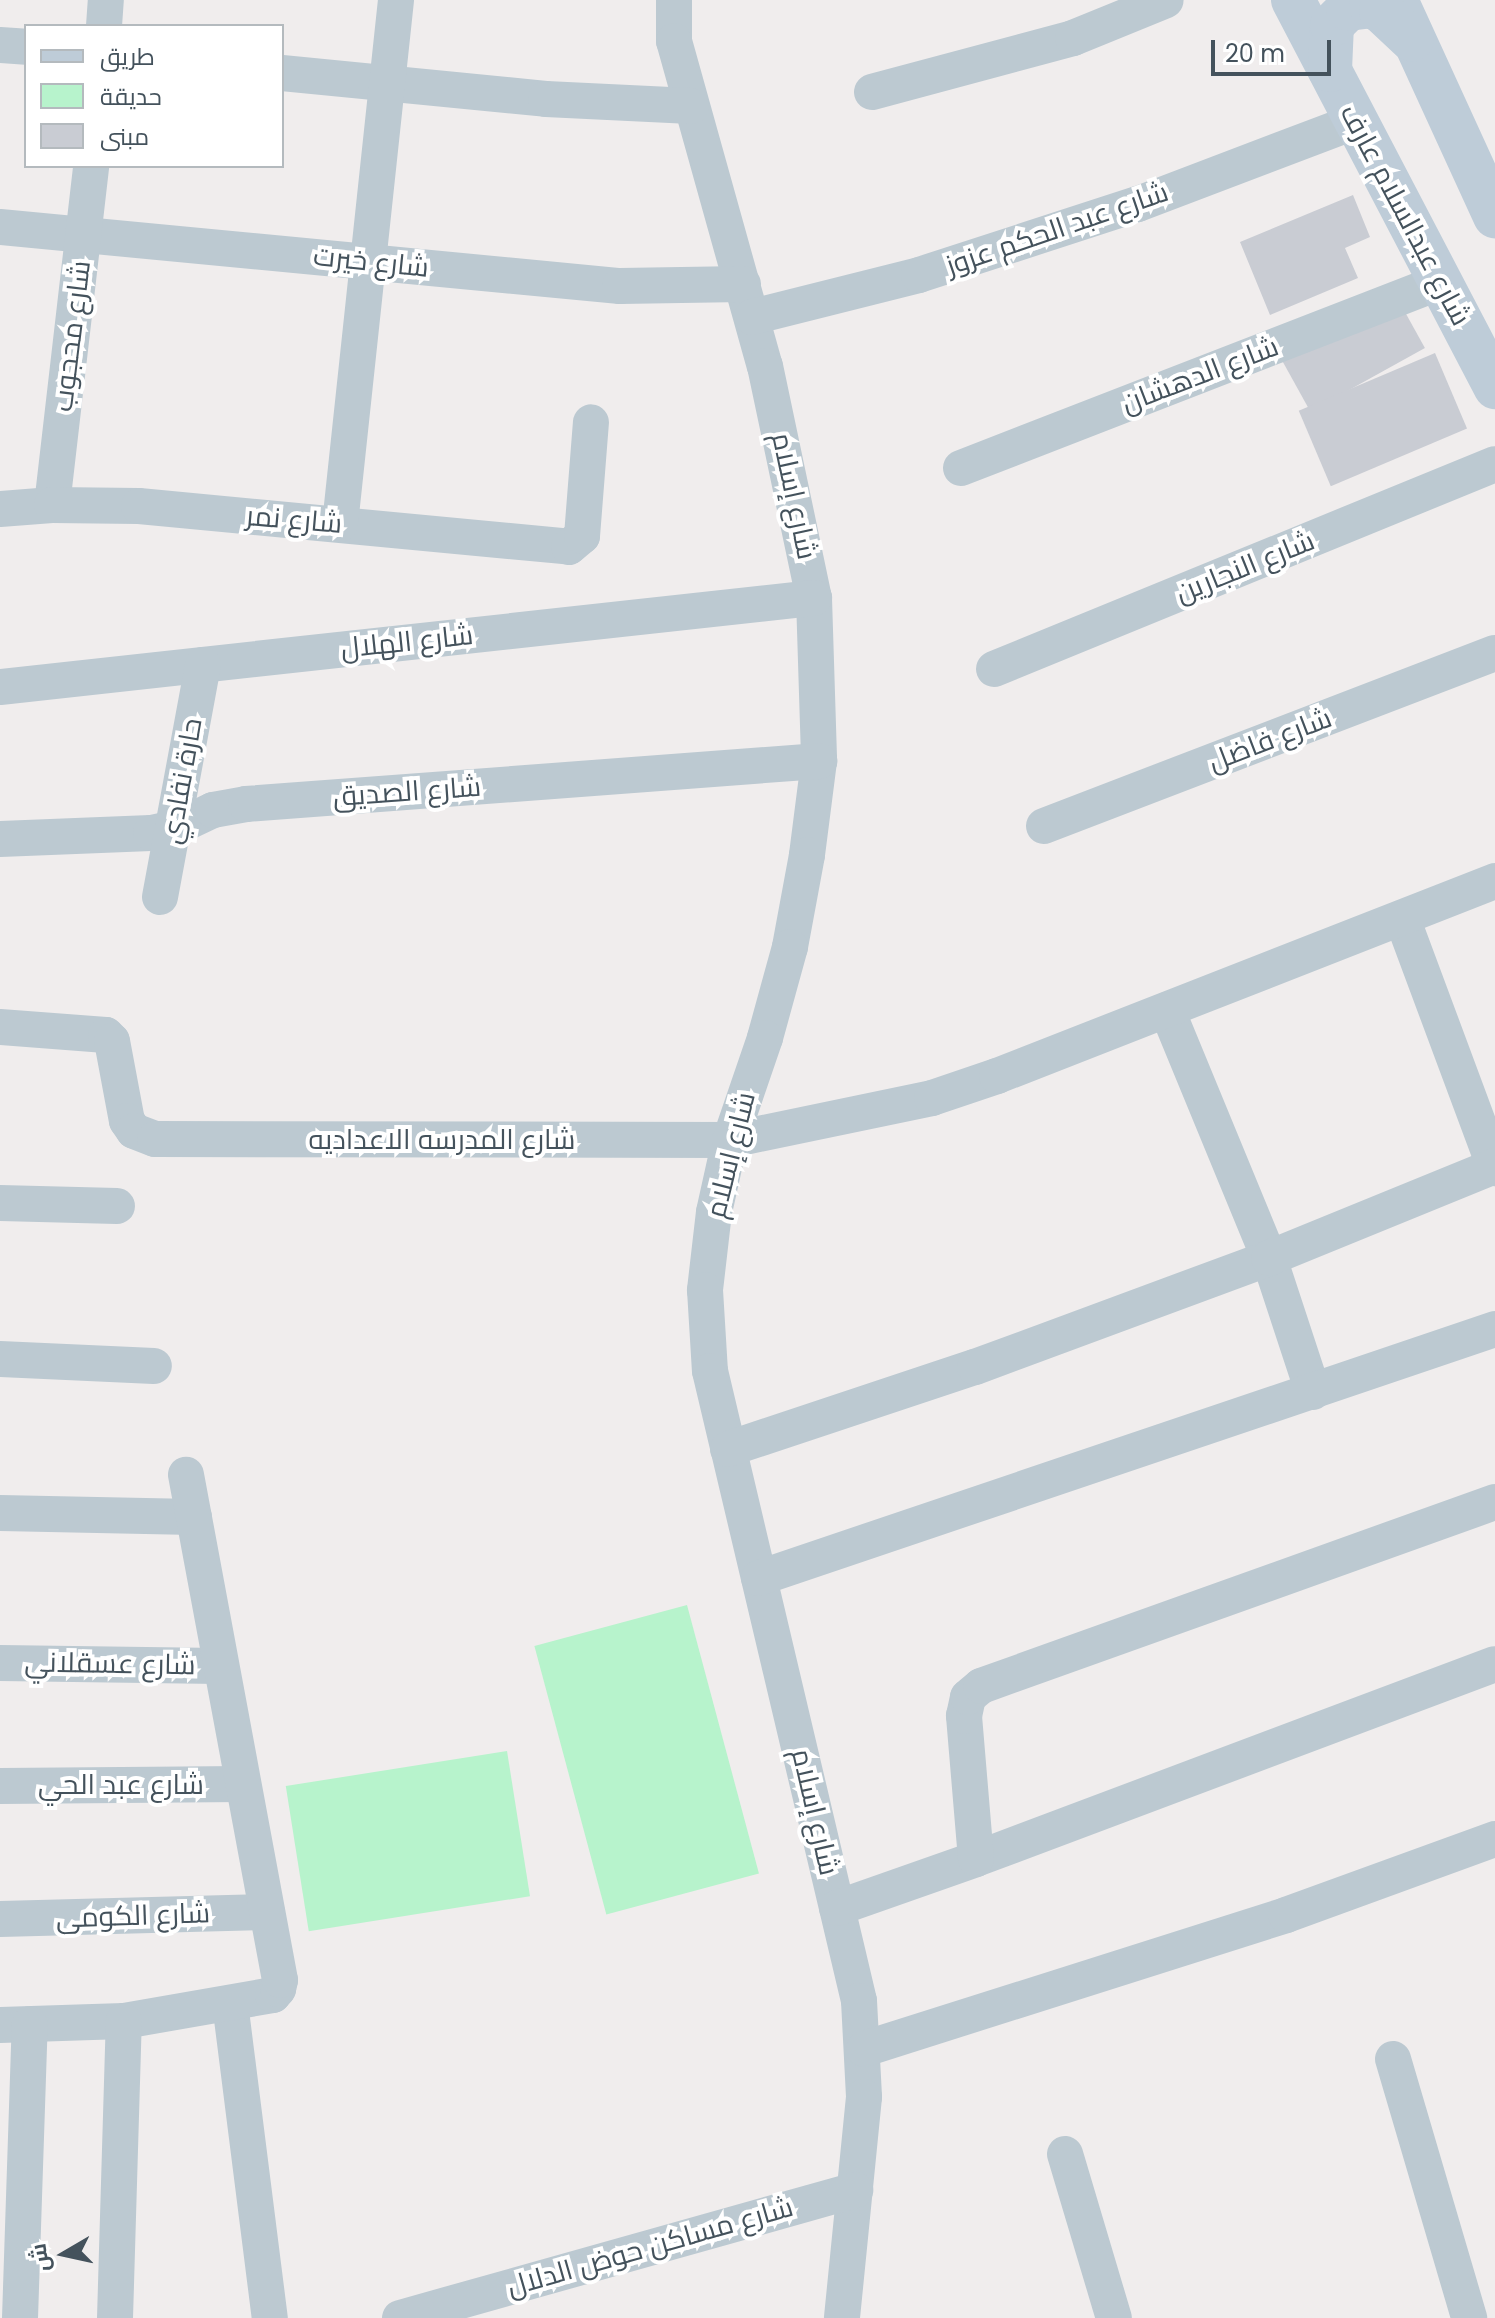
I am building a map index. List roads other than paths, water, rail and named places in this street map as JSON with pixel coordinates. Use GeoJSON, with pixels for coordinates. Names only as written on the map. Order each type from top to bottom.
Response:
{"type":"FeatureCollection","features":[{"type":"Feature","properties":{"kind":"main road","name":"شارع عبدالسلام عارف"},"geometry":{"type":"LineString","coordinates":[[1293,0],[1495,387]]}},
{"type":"Feature","properties":{"kind":"main road"},"geometry":{"type":"LineString","coordinates":[[1396,0],[1495,216]]}},
{"type":"Feature","properties":{"kind":"main road"},"geometry":{"type":"LineString","coordinates":[[1330,70],[1332,25],[1348,9],[1371,6],[1381,11],[1412,40]]}},
{"type":"Feature","properties":{"kind":"street"},"geometry":{"type":"LineString","coordinates":[[104,24],[106,0]]}},
{"type":"Feature","properties":{"kind":"street"},"geometry":{"type":"LineString","coordinates":[[340,524],[396,0]]}},
{"type":"Feature","properties":{"kind":"street","name":"شارع إسلام"},"geometry":{"type":"LineString","coordinates":[[674,0],[674,41],[748,300],[789,466],[814,598],[819,761],[807,855],[790,947],[765,1038],[730,1140],[714,1212],[705,1290],[710,1371],[859,2001],[864,2049],[864,2097],[842,2318]]}},
{"type":"Feature","properties":{"kind":"street"},"geometry":{"type":"LineString","coordinates":[[872,92],[1073,38],[1166,0]]}},
{"type":"Feature","properties":{"kind":"street"},"geometry":{"type":"LineString","coordinates":[[0,45],[24,47]]}},
{"type":"Feature","properties":{"kind":"street"},"geometry":{"type":"LineString","coordinates":[[284,73],[546,99],[691,106]]}},
{"type":"Feature","properties":{"kind":"street","name":"شارع عبد الحكم عزوز"},"geometry":{"type":"LineString","coordinates":[[748,300],[919,275],[1138,204],[1354,122]]}},
{"type":"Feature","properties":{"kind":"street","name":"شارع محجوب"},"geometry":{"type":"LineString","coordinates":[[52,505],[91,168]]}},
{"type":"Feature","properties":{"kind":"street","name":"شارع خيرت"},"geometry":{"type":"LineString","coordinates":[[0,227],[748,300]]}},
{"type":"Feature","properties":{"kind":"street","name":"شارع الدهشان"},"geometry":{"type":"LineString","coordinates":[[961,468],[1440,282]]}},
{"type":"Feature","properties":{"kind":"street","name":"شارع نمر"},"geometry":{"type":"LineString","coordinates":[[0,509],[52,505],[139,506],[569,547],[582,536],[591,422]]}},
{"type":"Feature","properties":{"kind":"street","name":"شارع النجارين"},"geometry":{"type":"LineString","coordinates":[[994,669],[1495,464]]}},
{"type":"Feature","properties":{"kind":"street","name":"شارع الهلال"},"geometry":{"type":"LineString","coordinates":[[0,687],[814,598]]}},
{"type":"Feature","properties":{"kind":"street","name":"شارع فاضل"},"geometry":{"type":"LineString","coordinates":[[1044,826],[1495,653]]}},
{"type":"Feature","properties":{"kind":"street","name":"حارة نفادي"},"geometry":{"type":"LineString","coordinates":[[160,897],[203,665]]}},
{"type":"Feature","properties":{"kind":"street","name":"شارع الصديق"},"geometry":{"type":"LineString","coordinates":[[0,839],[151,833],[175,828],[213,810],[246,804],[819,761]]}},
{"type":"Feature","properties":{"kind":"street","name":"شارع المدرسه الاعداديه"},"geometry":{"type":"LineString","coordinates":[[0,1027],[106,1035],[112,1041],[127,1121],[134,1131],[155,1139],[730,1140],[932,1098],[1167,1010],[1495,881]]}},
{"type":"Feature","properties":{"kind":"street"},"geometry":{"type":"LineString","coordinates":[[728,1449],[975,1367],[1269,1258],[1495,1167],[1402,918]]}},
{"type":"Feature","properties":{"kind":"street"},"geometry":{"type":"LineString","coordinates":[[1167,1010],[1269,1258],[1313,1392]]}},
{"type":"Feature","properties":{"kind":"street"},"geometry":{"type":"LineString","coordinates":[[0,1203],[117,1206]]}},
{"type":"Feature","properties":{"kind":"street"},"geometry":{"type":"LineString","coordinates":[[759,1578],[1495,1329]]}},
{"type":"Feature","properties":{"kind":"street"},"geometry":{"type":"LineString","coordinates":[[0,1359],[154,1366]]}},
{"type":"Feature","properties":{"kind":"street"},"geometry":{"type":"LineString","coordinates":[[20,2318],[15,2024],[124,2021],[273,1995],[280,1980],[219,1666],[186,1475]]}},
{"type":"Feature","properties":{"kind":"street"},"geometry":{"type":"LineString","coordinates":[[976,1859],[964,1716],[968,1697],[981,1686],[1495,1502]]}},
{"type":"Feature","properties":{"kind":"street"},"geometry":{"type":"LineString","coordinates":[[0,1513],[194,1517]]}},
{"type":"Feature","properties":{"kind":"street","name":"شارع عسقلاني"},"geometry":{"type":"LineString","coordinates":[[0,1663],[219,1666]]}},
{"type":"Feature","properties":{"kind":"street"},"geometry":{"type":"LineString","coordinates":[[837,1908],[1495,1664]]}},
{"type":"Feature","properties":{"kind":"street","name":"شارع عبد الحي"},"geometry":{"type":"LineString","coordinates":[[0,1786],[243,1784]]}},
{"type":"Feature","properties":{"kind":"street"},"geometry":{"type":"LineString","coordinates":[[864,2049],[1286,1915],[1495,1839]]}},
{"type":"Feature","properties":{"kind":"street","name":"شارع الكومى"},"geometry":{"type":"LineString","coordinates":[[0,1919],[267,1912]]}},
{"type":"Feature","properties":{"kind":"street"},"geometry":{"type":"LineString","coordinates":[[230,2003],[270,2318]]}},
{"type":"Feature","properties":{"kind":"street"},"geometry":{"type":"LineString","coordinates":[[115,2318],[124,2021]]}},
{"type":"Feature","properties":{"kind":"street"},"geometry":{"type":"LineString","coordinates":[[1393,2059],[1469,2318]]}},
{"type":"Feature","properties":{"kind":"street"},"geometry":{"type":"LineString","coordinates":[[1065,2154],[1114,2318]]}},
{"type":"Feature","properties":{"kind":"street","name":"شارع مساكن حوض الدلال"},"geometry":{"type":"LineString","coordinates":[[400,2318],[436,2313],[855,2190]]}}]}
